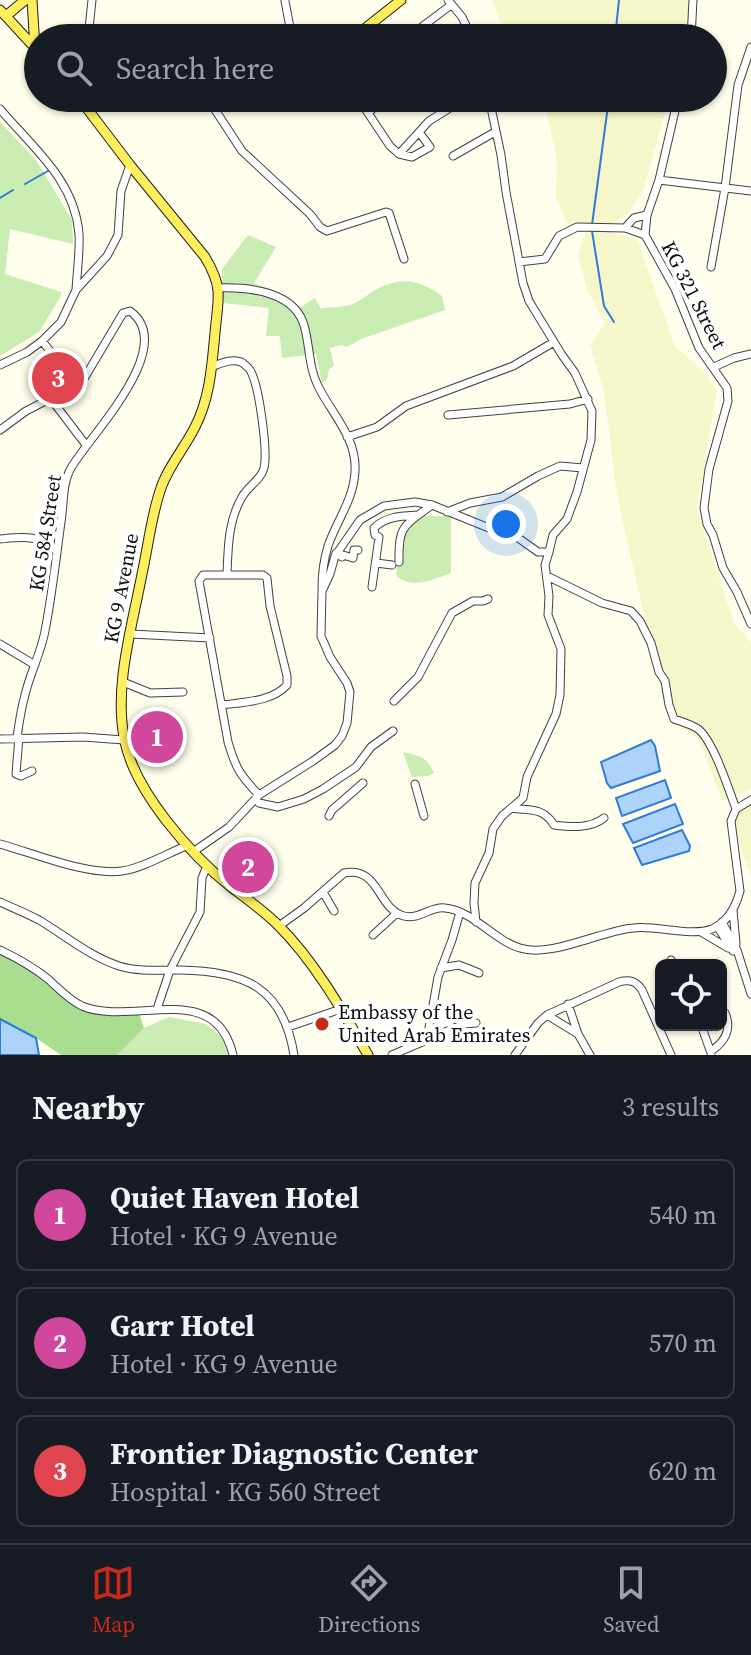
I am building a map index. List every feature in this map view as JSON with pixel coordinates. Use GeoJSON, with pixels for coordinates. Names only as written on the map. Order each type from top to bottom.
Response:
{"type":"FeatureCollection","features":[{"type":"Feature","properties":{"kind":"main road"},"geometry":{"type":"LineString","coordinates":[[24,36],[3,13],[25,0]]}},
{"type":"Feature","properties":{"kind":"main road"},"geometry":{"type":"LineString","coordinates":[[32,0],[34,24]]}},
{"type":"Feature","properties":{"kind":"main road"},"geometry":{"type":"LineString","coordinates":[[371,24],[401,0]]}},
{"type":"Feature","properties":{"kind":"main road"},"geometry":{"type":"LineString","coordinates":[[91,113],[205,257],[218,288]]}},
{"type":"Feature","properties":{"kind":"main road","name":"KG 9 Avenue"},"geometry":{"type":"LineString","coordinates":[[218,288],[211,367],[203,409],[160,489],[155,506],[123,682],[124,740],[137,774],[189,849],[279,926],[316,971],[368,1055]]}},
{"type":"Feature","properties":{"kind":"street"},"geometry":{"type":"LineString","coordinates":[[89,24],[92,0]]}},
{"type":"Feature","properties":{"kind":"street"},"geometry":{"type":"LineString","coordinates":[[692,24],[693,0]]}},
{"type":"Feature","properties":{"kind":"street"},"geometry":{"type":"LineString","coordinates":[[285,1],[289,24]]}},
{"type":"Feature","properties":{"kind":"street"},"geometry":{"type":"LineString","coordinates":[[424,24],[450,2],[466,24]]}},
{"type":"Feature","properties":{"kind":"street"},"geometry":{"type":"LineString","coordinates":[[711,267],[738,85],[751,47]]}},
{"type":"Feature","properties":{"kind":"street"},"geometry":{"type":"LineString","coordinates":[[0,109],[49,163],[65,186],[79,235],[76,290]]}},
{"type":"Feature","properties":{"kind":"street"},"geometry":{"type":"LineString","coordinates":[[216,112],[242,151],[320,227],[327,231],[389,213],[404,259]]}},
{"type":"Feature","properties":{"kind":"street"},"geometry":{"type":"LineString","coordinates":[[399,154],[429,121],[443,112]]}},
{"type":"Feature","properties":{"kind":"street"},"geometry":{"type":"LineString","coordinates":[[476,922],[475,883],[489,853],[493,829],[502,816],[523,798],[527,777],[556,714],[560,695],[561,649],[548,615],[545,565],[553,535],[567,519],[591,440],[593,417],[575,373],[529,301],[520,275],[491,112]]}},
{"type":"Feature","properties":{"kind":"street","name":"KG 321 Street"},"geometry":{"type":"LineString","coordinates":[[675,112],[659,180],[647,215],[645,235],[675,289],[699,348],[729,394],[709,469],[704,508],[723,568],[751,624]]}},
{"type":"Feature","properties":{"kind":"street"},"geometry":{"type":"LineString","coordinates":[[368,113],[399,154],[412,157],[430,147],[419,132]]}},
{"type":"Feature","properties":{"kind":"street"},"geometry":{"type":"LineString","coordinates":[[453,156],[495,132]]}},
{"type":"Feature","properties":{"kind":"street"},"geometry":{"type":"LineString","coordinates":[[0,365],[27,352],[61,322],[76,290],[107,256],[117,240],[121,191],[130,165]]}},
{"type":"Feature","properties":{"kind":"street"},"geometry":{"type":"LineString","coordinates":[[659,180],[751,191]]}},
{"type":"Feature","properties":{"kind":"street"},"geometry":{"type":"LineString","coordinates":[[625,228],[634,218],[647,215]]}},
{"type":"Feature","properties":{"kind":"street"},"geometry":{"type":"LineString","coordinates":[[519,262],[545,259],[559,236],[577,227],[625,228],[645,235]]}},
{"type":"Feature","properties":{"kind":"street"},"geometry":{"type":"LineString","coordinates":[[0,844],[109,872],[133,869],[189,849],[229,827],[259,799],[335,745],[342,736],[347,723],[350,692],[321,636],[323,567],[328,545],[352,495],[355,454],[312,374],[306,330],[299,314],[285,302],[265,292],[240,287],[218,288]]}},
{"type":"Feature","properties":{"kind":"street","name":"KG 584 Street"},"geometry":{"type":"LineString","coordinates":[[32,771],[21,776],[16,774],[18,737],[25,695],[44,635],[67,477],[137,371],[143,347],[142,325],[133,313],[126,311],[91,369],[77,384]]}},
{"type":"Feature","properties":{"kind":"street"},"geometry":{"type":"LineString","coordinates":[[0,430],[26,411],[77,384],[42,341]]}},
{"type":"Feature","properties":{"kind":"street"},"geometry":{"type":"LineString","coordinates":[[347,437],[377,427],[406,406],[513,366],[554,342]]}},
{"type":"Feature","properties":{"kind":"street"},"geometry":{"type":"LineString","coordinates":[[714,367],[751,354]]}},
{"type":"Feature","properties":{"kind":"street"},"geometry":{"type":"LineString","coordinates":[[211,367],[232,360],[241,362],[251,370],[264,433],[262,474],[242,497],[232,521],[227,575]]}},
{"type":"Feature","properties":{"kind":"street"},"geometry":{"type":"LineString","coordinates":[[51,399],[86,445]]}},
{"type":"Feature","properties":{"kind":"street"},"geometry":{"type":"LineString","coordinates":[[448,415],[570,404],[588,399]]}},
{"type":"Feature","properties":{"kind":"street"},"geometry":{"type":"LineString","coordinates":[[447,512],[470,503],[502,497],[560,466],[583,468]]}},
{"type":"Feature","properties":{"kind":"street"},"geometry":{"type":"LineString","coordinates":[[322,591],[336,553],[360,520],[375,510],[402,502],[432,505],[489,528],[507,530],[538,552],[549,552]]}},
{"type":"Feature","properties":{"kind":"street"},"geometry":{"type":"LineString","coordinates":[[376,563],[395,564],[404,526],[432,505]]}},
{"type":"Feature","properties":{"kind":"street"},"geometry":{"type":"LineString","coordinates":[[372,587],[379,537],[375,535],[374,528],[387,519],[418,515]]}},
{"type":"Feature","properties":{"kind":"street"},"geometry":{"type":"LineString","coordinates":[[0,539],[36,538],[52,546],[57,553]]}},
{"type":"Feature","properties":{"kind":"street"},"geometry":{"type":"LineString","coordinates":[[336,553],[353,558],[354,550],[358,550]]}},
{"type":"Feature","properties":{"kind":"street"},"geometry":{"type":"LineString","coordinates":[[222,705],[247,702],[276,694],[285,688],[287,681],[267,578],[263,575],[203,575],[199,578],[228,742],[237,770],[259,799],[278,807],[304,799],[356,767],[371,747],[393,731]]}},
{"type":"Feature","properties":{"kind":"street"},"geometry":{"type":"LineString","coordinates":[[547,576],[602,603],[631,611],[640,621],[665,681],[674,719],[697,728],[708,740],[736,809]]}},
{"type":"Feature","properties":{"kind":"street"},"geometry":{"type":"LineString","coordinates":[[394,701],[418,677],[452,613],[473,601],[488,599]]}},
{"type":"Feature","properties":{"kind":"street"},"geometry":{"type":"LineString","coordinates":[[131,634],[210,638]]}},
{"type":"Feature","properties":{"kind":"street"},"geometry":{"type":"LineString","coordinates":[[0,644],[35,665]]}},
{"type":"Feature","properties":{"kind":"street"},"geometry":{"type":"LineString","coordinates":[[123,682],[150,693],[183,692]]}},
{"type":"Feature","properties":{"kind":"street"},"geometry":{"type":"LineString","coordinates":[[0,739],[83,737],[124,740]]}},
{"type":"Feature","properties":{"kind":"street"},"geometry":{"type":"LineString","coordinates":[[329,816],[363,783]]}},
{"type":"Feature","properties":{"kind":"street"},"geometry":{"type":"LineString","coordinates":[[415,784],[424,816]]}},
{"type":"Feature","properties":{"kind":"street"},"geometry":{"type":"LineString","coordinates":[[279,926],[344,873],[353,872],[376,885],[386,901],[403,916],[413,917],[446,908],[460,912],[508,943],[529,950],[557,947],[633,928],[708,930],[720,924],[733,910],[740,891],[731,821],[736,809],[751,800]]}},
{"type":"Feature","properties":{"kind":"street"},"geometry":{"type":"LineString","coordinates":[[511,808],[541,812],[548,815],[554,825],[560,826],[581,827],[598,823],[604,818]]}},
{"type":"Feature","properties":{"kind":"street"},"geometry":{"type":"LineString","coordinates":[[157,1009],[170,970],[200,912],[202,878],[207,866]]}},
{"type":"Feature","properties":{"kind":"street"},"geometry":{"type":"LineString","coordinates":[[323,892],[334,911]]}},
{"type":"Feature","properties":{"kind":"street"},"geometry":{"type":"LineString","coordinates":[[0,902],[38,920],[92,954],[124,968],[217,973],[245,980],[272,1000],[283,1015],[294,1055]]}},
{"type":"Feature","properties":{"kind":"street"},"geometry":{"type":"LineString","coordinates":[[733,910],[735,951]]}},
{"type":"Feature","properties":{"kind":"street"},"geometry":{"type":"LineString","coordinates":[[427,1039],[441,968],[460,912]]}},
{"type":"Feature","properties":{"kind":"street"},"geometry":{"type":"LineString","coordinates":[[373,935],[397,913]]}},
{"type":"Feature","properties":{"kind":"street"},"geometry":{"type":"LineString","coordinates":[[720,924],[741,962],[751,994]]}},
{"type":"Feature","properties":{"kind":"street"},"geometry":{"type":"LineString","coordinates":[[699,931],[735,951]]}},
{"type":"Feature","properties":{"kind":"street"},"geometry":{"type":"LineString","coordinates":[[0,950],[32,967],[84,1007],[116,1012],[174,1009],[205,1016],[227,1033],[233,1055]]}},
{"type":"Feature","properties":{"kind":"street"},"geometry":{"type":"LineString","coordinates":[[441,968],[459,965],[479,973]]}},
{"type":"Feature","properties":{"kind":"street"},"geometry":{"type":"LineString","coordinates":[[519,1054],[538,1023],[547,1015],[625,981],[634,982],[642,990],[671,1055]]}},
{"type":"Feature","properties":{"kind":"street"},"geometry":{"type":"LineString","coordinates":[[568,1004],[578,1034],[590,1055]]}},
{"type":"Feature","properties":{"kind":"street"},"geometry":{"type":"LineString","coordinates":[[288,1027],[341,1009]]}},
{"type":"Feature","properties":{"kind":"street"},"geometry":{"type":"LineString","coordinates":[[547,1015],[578,1034]]}},
{"type":"Feature","properties":{"kind":"street"},"geometry":{"type":"LineString","coordinates":[[703,1031],[711,1053],[728,1031],[727,1018]]}},
{"type":"Feature","properties":{"kind":"street"},"geometry":{"type":"LineString","coordinates":[[392,1055],[464,1024],[476,1023]]}},
{"type":"Feature","properties":{"kind":"green space"},"geometry":{"type":"Polygon","coordinates":[[[492,0],[690,0],[686,24],[501,24],[492,0]]]}},
{"type":"Feature","properties":{"kind":"green space"},"geometry":{"type":"Polygon","coordinates":[[[547,112],[665,112],[643,191],[628,214],[611,225],[568,225],[556,197],[557,160],[547,112]]]}},
{"type":"Feature","properties":{"kind":"green space"},"geometry":{"type":"Polygon","coordinates":[[[0,122],[36,160],[72,220],[73,244],[10,229],[5,274],[61,292],[61,296],[39,332],[0,356],[0,122]]]}},
{"type":"Feature","properties":{"kind":"green space"},"geometry":{"type":"Polygon","coordinates":[[[586,231],[606,231],[637,239],[675,346],[705,373],[717,389],[697,509],[734,623],[751,642],[751,789],[722,801],[699,739],[677,725],[666,711],[617,496],[604,393],[590,345],[605,323],[587,290],[578,255],[586,231]]]}},
{"type":"Feature","properties":{"kind":"green space"},"geometry":{"type":"Polygon","coordinates":[[[248,235],[276,247],[254,283],[278,292],[301,307],[315,298],[321,309],[350,305],[381,287],[406,281],[420,284],[442,296],[445,310],[361,339],[347,347],[330,348],[334,366],[322,383],[316,354],[282,358],[280,336],[266,336],[269,308],[223,303],[222,269],[248,235]]]}},
{"type":"Feature","properties":{"kind":"green space"},"geometry":{"type":"Polygon","coordinates":[[[422,516],[451,516],[451,573],[423,582],[409,582],[397,576],[396,568],[401,563],[401,541],[409,540],[403,540],[406,526],[422,516]]]}},
{"type":"Feature","properties":{"kind":"green space"},"geometry":{"type":"Polygon","coordinates":[[[403,752],[422,758],[434,773],[412,777],[403,752]]]}},
{"type":"Feature","properties":{"kind":"green space"},"geometry":{"type":"Polygon","coordinates":[[[751,802],[751,876],[734,830],[735,814],[751,802]]]}},
{"type":"Feature","properties":{"kind":"green space"},"geometry":{"type":"Polygon","coordinates":[[[0,953],[20,963],[83,1009],[102,1015],[139,1013],[144,1028],[117,1055],[61,1055],[0,1019],[0,953]]]}},
{"type":"Feature","properties":{"kind":"green space"},"geometry":{"type":"Polygon","coordinates":[[[169,1017],[206,1024],[225,1040],[228,1055],[117,1055],[144,1028],[169,1017]]]}},
{"type":"Feature","properties":{"kind":"water"},"geometry":{"type":"Polygon","coordinates":[[[651,740],[660,771],[611,788],[601,762],[651,740]]]}},
{"type":"Feature","properties":{"kind":"water"},"geometry":{"type":"Polygon","coordinates":[[[665,780],[671,798],[622,816],[616,798],[665,780]]]}},
{"type":"Feature","properties":{"kind":"water"},"geometry":{"type":"Polygon","coordinates":[[[675,804],[683,824],[633,843],[623,824],[675,804]]]}},
{"type":"Feature","properties":{"kind":"water"},"geometry":{"type":"Polygon","coordinates":[[[682,830],[690,846],[689,851],[642,865],[634,848],[682,830]]]}},
{"type":"Feature","properties":{"kind":"water"},"geometry":{"type":"Polygon","coordinates":[[[0,1019],[36,1038],[39,1055],[0,1055],[0,1019]]]}},
{"type":"Feature","properties":{"kind":"waterway"},"geometry":{"type":"LineString","coordinates":[[616,24],[619,0]]}},
{"type":"Feature","properties":{"kind":"waterway"},"geometry":{"type":"LineString","coordinates":[[592,225],[607,112]]}},
{"type":"Feature","properties":{"kind":"waterway"},"geometry":{"type":"LineString","coordinates":[[25,184],[48,171]]}},
{"type":"Feature","properties":{"kind":"waterway"},"geometry":{"type":"LineString","coordinates":[[0,198],[13,190]]}},
{"type":"Feature","properties":{"kind":"waterway"},"geometry":{"type":"LineString","coordinates":[[592,231],[604,306],[614,322]]}},
{"type":"Feature","properties":{"kind":"place","name":"Frontier Diagnostic Center"},"geometry":{"type":"Point","coordinates":[58,378]}},
{"type":"Feature","properties":{"kind":"place","name":"Quiet Haven Hotel"},"geometry":{"type":"Point","coordinates":[157,737]}},
{"type":"Feature","properties":{"kind":"place","name":"Garr Hotel"},"geometry":{"type":"Point","coordinates":[248,867]}},
{"type":"Feature","properties":{"kind":"place","name":"Embassy of the United Arab Emirates"},"geometry":{"type":"Point","coordinates":[322,1024]}}]}
